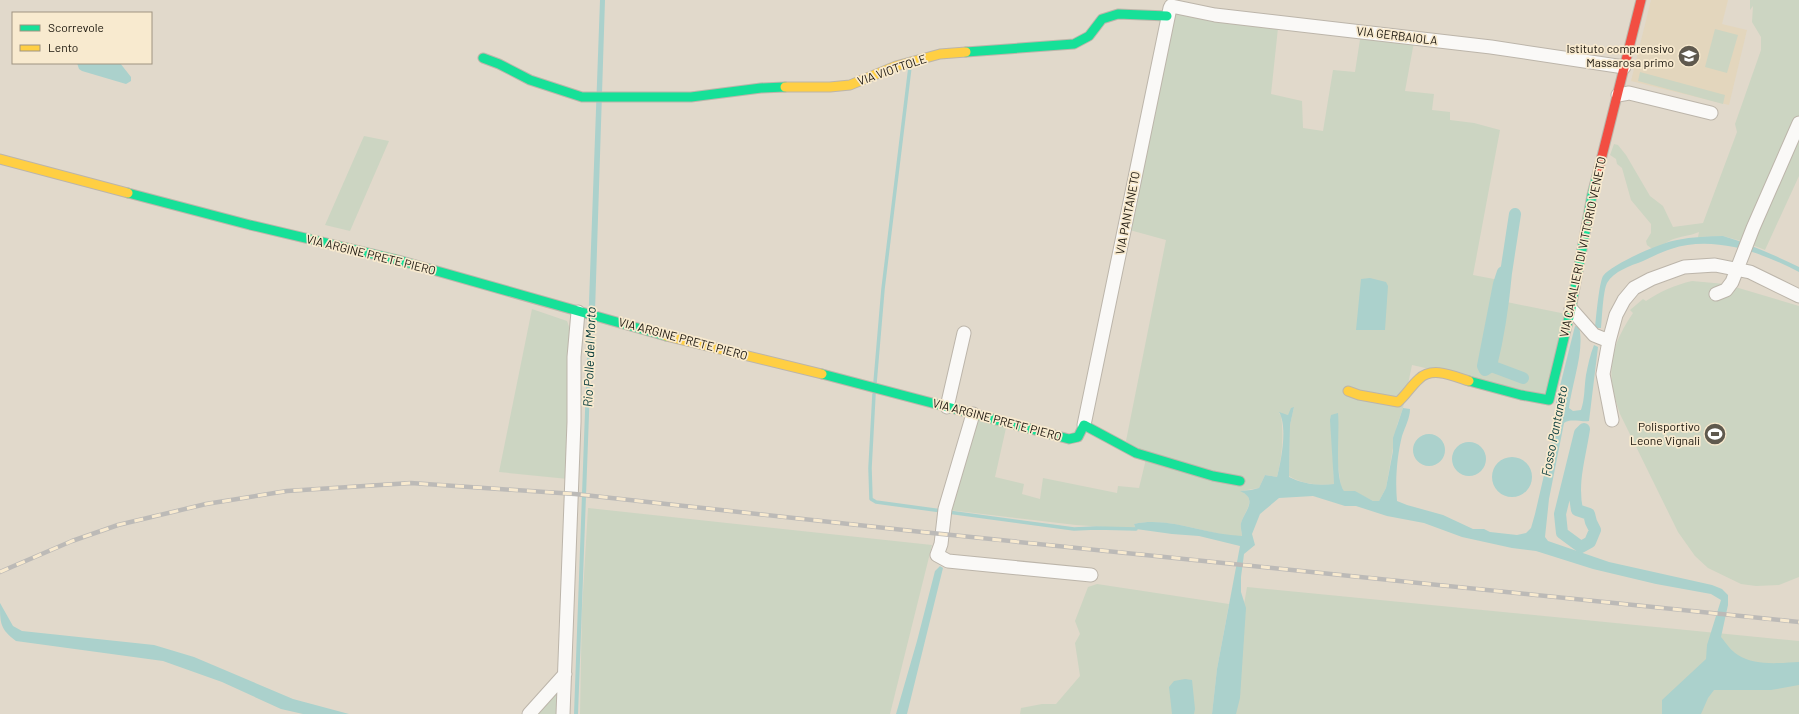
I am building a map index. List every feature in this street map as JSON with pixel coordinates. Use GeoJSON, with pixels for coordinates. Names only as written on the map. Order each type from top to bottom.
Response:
{"type":"FeatureCollection","features":[{"type":"Feature","properties":{"kind":"street","name":"VIA CAVALIERI DI VITTORIO VENETO"},"geometry":{"type":"LineString","coordinates":[[1348,391],[1359,395],[1398,402],[1406,397],[1419,377],[1428,372],[1437,372],[1492,386],[1525,397],[1549,400],[1571,309],[1592,195],[1641,0]]}},
{"type":"Feature","properties":{"kind":"street","name":"VIA GERBAIOLA"},"geometry":{"type":"LineString","coordinates":[[1170,7],[1215,15],[1491,47],[1624,68]]}},
{"type":"Feature","properties":{"kind":"street","name":"VIA VIOTTOLE"},"geometry":{"type":"LineString","coordinates":[[483,58],[499,64],[530,80],[582,97],[691,97],[761,88],[810,86],[830,87],[850,85],[896,66],[940,54],[1074,44],[1089,36],[1102,19],[1118,14],[1170,7]]}},
{"type":"Feature","properties":{"kind":"street","name":"VIA PANTANETO"},"geometry":{"type":"LineString","coordinates":[[1084,425],[1170,7]]}},
{"type":"Feature","properties":{"kind":"street"},"geometry":{"type":"LineString","coordinates":[[1618,95],[1629,93],[1711,113]]}},
{"type":"Feature","properties":{"kind":"street"},"geometry":{"type":"LineString","coordinates":[[1716,294],[1726,290],[1732,282],[1799,123]]}},
{"type":"Feature","properties":{"kind":"street","name":"VIA ARGINE PRETE PIERO"},"geometry":{"type":"LineString","coordinates":[[0,159],[250,225],[398,260],[580,312],[596,315],[652,333],[827,375],[1069,439],[1078,437],[1084,425]]}},
{"type":"Feature","properties":{"kind":"street"},"geometry":{"type":"LineString","coordinates":[[1612,420],[1603,374],[1609,341],[1616,315],[1624,300],[1634,288],[1651,279],[1684,266],[1715,265],[1750,272],[1799,296]]}},
{"type":"Feature","properties":{"kind":"street"},"geometry":{"type":"LineString","coordinates":[[1571,309],[1594,335],[1609,341]]}},
{"type":"Feature","properties":{"kind":"street"},"geometry":{"type":"LineString","coordinates":[[563,714],[574,422],[574,357],[580,312]]}},
{"type":"Feature","properties":{"kind":"street"},"geometry":{"type":"LineString","coordinates":[[947,407],[964,333]]}},
{"type":"Feature","properties":{"kind":"street"},"geometry":{"type":"LineString","coordinates":[[973,414],[945,513],[937,555],[948,561],[1091,575]]}},
{"type":"Feature","properties":{"kind":"street"},"geometry":{"type":"LineString","coordinates":[[1084,425],[1136,453],[1213,476],[1240,481]]}},
{"type":"Feature","properties":{"kind":"street"},"geometry":{"type":"LineString","coordinates":[[529,714],[565,674]]}},
{"type":"Feature","properties":{"kind":"shaded area","name":"Istituto comprensivo Massarosa primo"},"geometry":{"type":"Polygon","coordinates":[[[1651,0],[1728,0],[1722,24],[1747,30],[1729,105],[1631,81],[1651,0]]]}},
{"type":"Feature","properties":{"kind":"green space"},"geometry":{"type":"Polygon","coordinates":[[[1750,0],[1799,0],[1799,176],[1765,250],[1745,242],[1723,236],[1698,237],[1699,232],[1668,241],[1659,247],[1651,248],[1647,245],[1646,241],[1651,233],[1651,224],[1631,200],[1622,168],[1617,164],[1616,159],[1610,155],[1614,144],[1618,145],[1626,155],[1650,196],[1663,206],[1673,227],[1703,223],[1737,132],[1735,124],[1761,50],[1761,37],[1752,22],[1753,6],[1750,10],[1750,0]]]}},
{"type":"Feature","properties":{"kind":"green space"},"geometry":{"type":"Polygon","coordinates":[[[1173,11],[1242,25],[1278,28],[1271,94],[1302,101],[1303,128],[1323,131],[1333,70],[1355,72],[1361,33],[1414,42],[1405,91],[1434,94],[1432,110],[1450,112],[1450,120],[1474,123],[1500,130],[1473,275],[1499,280],[1497,300],[1566,314],[1547,395],[1412,365],[1403,408],[1397,425],[1386,488],[1379,501],[1373,501],[1355,492],[1344,491],[1341,487],[1331,415],[1334,484],[1311,484],[1289,476],[1290,425],[1294,407],[1288,415],[1279,413],[1282,424],[1282,439],[1277,477],[1265,475],[1259,488],[1241,491],[1249,498],[1248,506],[1241,523],[1242,537],[1229,536],[1160,522],[1134,524],[1136,529],[1076,525],[949,510],[975,419],[1006,428],[995,477],[1024,484],[1022,494],[1040,499],[1043,478],[1117,493],[1118,486],[1139,488],[1146,459],[1126,441],[1166,240],[1126,229],[1173,11]]]}},
{"type":"Feature","properties":{"kind":"green space"},"geometry":{"type":"Polygon","coordinates":[[[1715,29],[1738,35],[1727,73],[1705,67],[1715,29]]]}},
{"type":"Feature","properties":{"kind":"green space"},"geometry":{"type":"Polygon","coordinates":[[[1640,72],[1725,95],[1723,104],[1638,81],[1640,72]]]}},
{"type":"Feature","properties":{"kind":"green space"},"geometry":{"type":"Polygon","coordinates":[[[364,136],[389,141],[350,231],[325,225],[364,136]]]}},
{"type":"Feature","properties":{"kind":"green space","name":"Polisportivo Leone Vignali"},"geometry":{"type":"Polygon","coordinates":[[[1692,281],[1725,284],[1799,306],[1799,577],[1779,585],[1756,586],[1741,584],[1708,568],[1695,556],[1678,532],[1620,414],[1611,374],[1612,362],[1618,339],[1633,313],[1630,310],[1643,299],[1646,301],[1668,289],[1692,281]]]}},
{"type":"Feature","properties":{"kind":"green space"},"geometry":{"type":"Polygon","coordinates":[[[532,309],[567,321],[572,335],[568,479],[499,472],[532,309]]]}},
{"type":"Feature","properties":{"kind":"green space"},"geometry":{"type":"Polygon","coordinates":[[[588,508],[932,545],[890,714],[580,714],[582,609],[588,508]]]}},
{"type":"Feature","properties":{"kind":"green space"},"geometry":{"type":"Polygon","coordinates":[[[1097,584],[1229,604],[1217,669],[1212,714],[1020,714],[1021,708],[1042,704],[1056,704],[1080,676],[1075,643],[1080,634],[1075,621],[1088,587],[1097,584]]]}},
{"type":"Feature","properties":{"kind":"green space"},"geometry":{"type":"Polygon","coordinates":[[[1247,587],[1799,641],[1799,714],[1225,714],[1247,587]]]}},
{"type":"Feature","properties":{"kind":"green space"},"geometry":{"type":"Polygon","coordinates":[[[559,687],[558,714],[536,714],[559,687]]]}},
{"type":"Feature","properties":{"kind":"water","name":"Rio Polle del Morto"},"geometry":{"type":"Polygon","coordinates":[[[600,0],[605,0],[595,312],[591,360],[578,714],[574,714],[600,0]]]}},
{"type":"Feature","properties":{"kind":"water"},"geometry":{"type":"Polygon","coordinates":[[[77,64],[121,64],[131,77],[131,81],[126,84],[79,69],[77,64]]]}},
{"type":"Feature","properties":{"kind":"water"},"geometry":{"type":"Polygon","coordinates":[[[1723,236],[1752,246],[1799,267],[1799,272],[1753,252],[1720,245],[1687,245],[1671,249],[1623,269],[1610,279],[1607,283],[1605,292],[1601,328],[1595,328],[1599,293],[1603,276],[1608,271],[1638,254],[1660,245],[1694,237],[1723,236]]]}},
{"type":"Feature","properties":{"kind":"water"},"geometry":{"type":"Polygon","coordinates":[[[1370,278],[1386,282],[1388,286],[1385,330],[1356,330],[1361,279],[1370,278]]]}},
{"type":"Feature","properties":{"kind":"water"},"geometry":{"type":"Polygon","coordinates":[[[1575,326],[1579,327],[1580,346],[1569,408],[1573,411],[1581,410],[1590,356],[1594,345],[1598,347],[1589,421],[1572,420],[1564,423],[1549,499],[1545,537],[1548,541],[1609,562],[1712,585],[1722,589],[1728,595],[1728,605],[1721,637],[1738,655],[1752,661],[1767,663],[1799,662],[1799,685],[1771,690],[1714,690],[1708,698],[1701,714],[1662,714],[1662,700],[1706,659],[1707,645],[1721,600],[1711,594],[1656,584],[1593,569],[1536,551],[1512,548],[1462,537],[1424,523],[1387,516],[1356,506],[1345,506],[1313,496],[1279,498],[1260,514],[1252,534],[1255,545],[1244,554],[1241,577],[1241,592],[1246,608],[1240,698],[1236,714],[1212,714],[1217,669],[1240,546],[1199,536],[1136,529],[1134,524],[1161,522],[1215,533],[1242,536],[1241,523],[1249,506],[1249,498],[1246,494],[1240,491],[1259,488],[1265,475],[1277,477],[1283,444],[1282,418],[1279,412],[1288,415],[1291,408],[1294,407],[1290,425],[1289,477],[1311,484],[1334,484],[1330,420],[1331,415],[1338,413],[1338,465],[1339,476],[1344,491],[1355,491],[1373,501],[1379,501],[1386,488],[1393,451],[1393,438],[1403,408],[1410,409],[1399,452],[1396,476],[1397,501],[1443,515],[1473,529],[1484,529],[1490,532],[1517,535],[1526,533],[1531,528],[1535,514],[1554,432],[1556,402],[1575,326]]]}},
{"type":"Feature","properties":{"kind":"water"},"geometry":{"type":"Polygon","coordinates":[[[1426,434],[1432,434],[1441,438],[1445,450],[1441,462],[1432,466],[1426,466],[1417,462],[1413,453],[1413,447],[1417,438],[1426,434]]]}},
{"type":"Feature","properties":{"kind":"water"},"geometry":{"type":"Polygon","coordinates":[[[1469,442],[1481,447],[1486,459],[1481,471],[1469,476],[1457,471],[1452,459],[1457,447],[1469,442]]]}},
{"type":"Feature","properties":{"kind":"water"},"geometry":{"type":"Polygon","coordinates":[[[1512,457],[1523,460],[1529,466],[1532,477],[1529,488],[1523,494],[1512,497],[1501,494],[1495,488],[1492,477],[1495,466],[1501,460],[1512,457]]]}},
{"type":"Feature","properties":{"kind":"water"},"geometry":{"type":"Polygon","coordinates":[[[940,566],[943,568],[907,714],[896,714],[935,571],[940,566]]]}},
{"type":"Feature","properties":{"kind":"water"},"geometry":{"type":"Polygon","coordinates":[[[0,603],[13,626],[22,631],[154,645],[194,657],[293,699],[349,714],[303,714],[281,709],[222,682],[163,661],[16,641],[7,633],[2,625],[0,603]]]}},
{"type":"Feature","properties":{"kind":"water"},"geometry":{"type":"Polygon","coordinates":[[[1185,679],[1192,680],[1195,709],[1194,714],[1172,714],[1169,687],[1174,681],[1185,679]]]}},
{"type":"Feature","properties":{"kind":"waterway"},"geometry":{"type":"LineString","coordinates":[[875,383],[883,289],[910,67]]}},
{"type":"Feature","properties":{"kind":"waterway"},"geometry":{"type":"LineString","coordinates":[[1506,273],[1515,214]]}},
{"type":"Feature","properties":{"kind":"waterway"},"geometry":{"type":"LineString","coordinates":[[1503,272],[1506,273],[1498,331],[1491,366],[1485,370],[1483,366],[1499,284],[1503,272]]}},
{"type":"Feature","properties":{"kind":"waterway"},"geometry":{"type":"LineString","coordinates":[[1491,366],[1523,378]]}},
{"type":"Feature","properties":{"kind":"waterway"},"geometry":{"type":"LineString","coordinates":[[874,394],[870,468],[871,499],[876,502],[942,511]]}},
{"type":"Feature","properties":{"kind":"waterway"},"geometry":{"type":"LineString","coordinates":[[1584,429],[1577,469],[1575,499],[1577,510],[1589,514],[1595,530],[1590,542],[1581,547],[1562,533],[1560,514],[1580,433],[1584,429]]}},
{"type":"Feature","properties":{"kind":"waterway"},"geometry":{"type":"LineString","coordinates":[[948,512],[1074,529],[1136,529]]}},
{"type":"Feature","properties":{"kind":"railway"},"geometry":{"type":"LineString","coordinates":[[0,572],[72,541],[118,525],[206,504],[287,491],[411,483],[575,494],[922,532],[1799,622]]}},
{"type":"Feature","properties":{"kind":"traffic: fast"},"geometry":{"type":"LineString","coordinates":[[966,52],[1074,44],[1089,36],[1102,19],[1118,14],[1167,16]]}},
{"type":"Feature","properties":{"kind":"traffic: fast"},"geometry":{"type":"LineString","coordinates":[[483,58],[499,64],[530,80],[582,97],[691,97],[761,88],[785,87]]}},
{"type":"Feature","properties":{"kind":"traffic: fast"},"geometry":{"type":"LineString","coordinates":[[1469,381],[1521,395],[1549,400],[1571,309],[1592,195],[1599,168]]}},
{"type":"Feature","properties":{"kind":"traffic: fast"},"geometry":{"type":"LineString","coordinates":[[128,193],[250,225],[398,260],[666,336]]}},
{"type":"Feature","properties":{"kind":"traffic: fast"},"geometry":{"type":"LineString","coordinates":[[822,374],[1069,439],[1078,437],[1084,425],[1136,453],[1213,476],[1240,481]]}},
{"type":"Feature","properties":{"kind":"traffic: slow"},"geometry":{"type":"LineString","coordinates":[[785,87],[830,87],[850,85],[896,66],[940,54],[966,52]]}},
{"type":"Feature","properties":{"kind":"traffic: slow"},"geometry":{"type":"LineString","coordinates":[[0,159],[128,193]]}},
{"type":"Feature","properties":{"kind":"traffic: slow"},"geometry":{"type":"LineString","coordinates":[[666,336],[822,374]]}},
{"type":"Feature","properties":{"kind":"traffic: slow"},"geometry":{"type":"LineString","coordinates":[[1348,391],[1359,395],[1398,402],[1419,379],[1430,373],[1443,373],[1469,381]]}},
{"type":"Feature","properties":{"kind":"traffic: jam"},"geometry":{"type":"LineString","coordinates":[[1599,168],[1641,0]]}},
{"type":"Feature","properties":{"kind":"place","name":"Istituto comprensivo Massarosa primo"},"geometry":{"type":"Point","coordinates":[1689,56]}},
{"type":"Feature","properties":{"kind":"place","name":"Polisportivo Leone Vignali"},"geometry":{"type":"Point","coordinates":[1715,434]}},
{"type":"Feature","properties":{"kind":"water label","name":"Fosso Pantaneto"},"geometry":{"type":"Point","coordinates":[1554,431]}}]}
